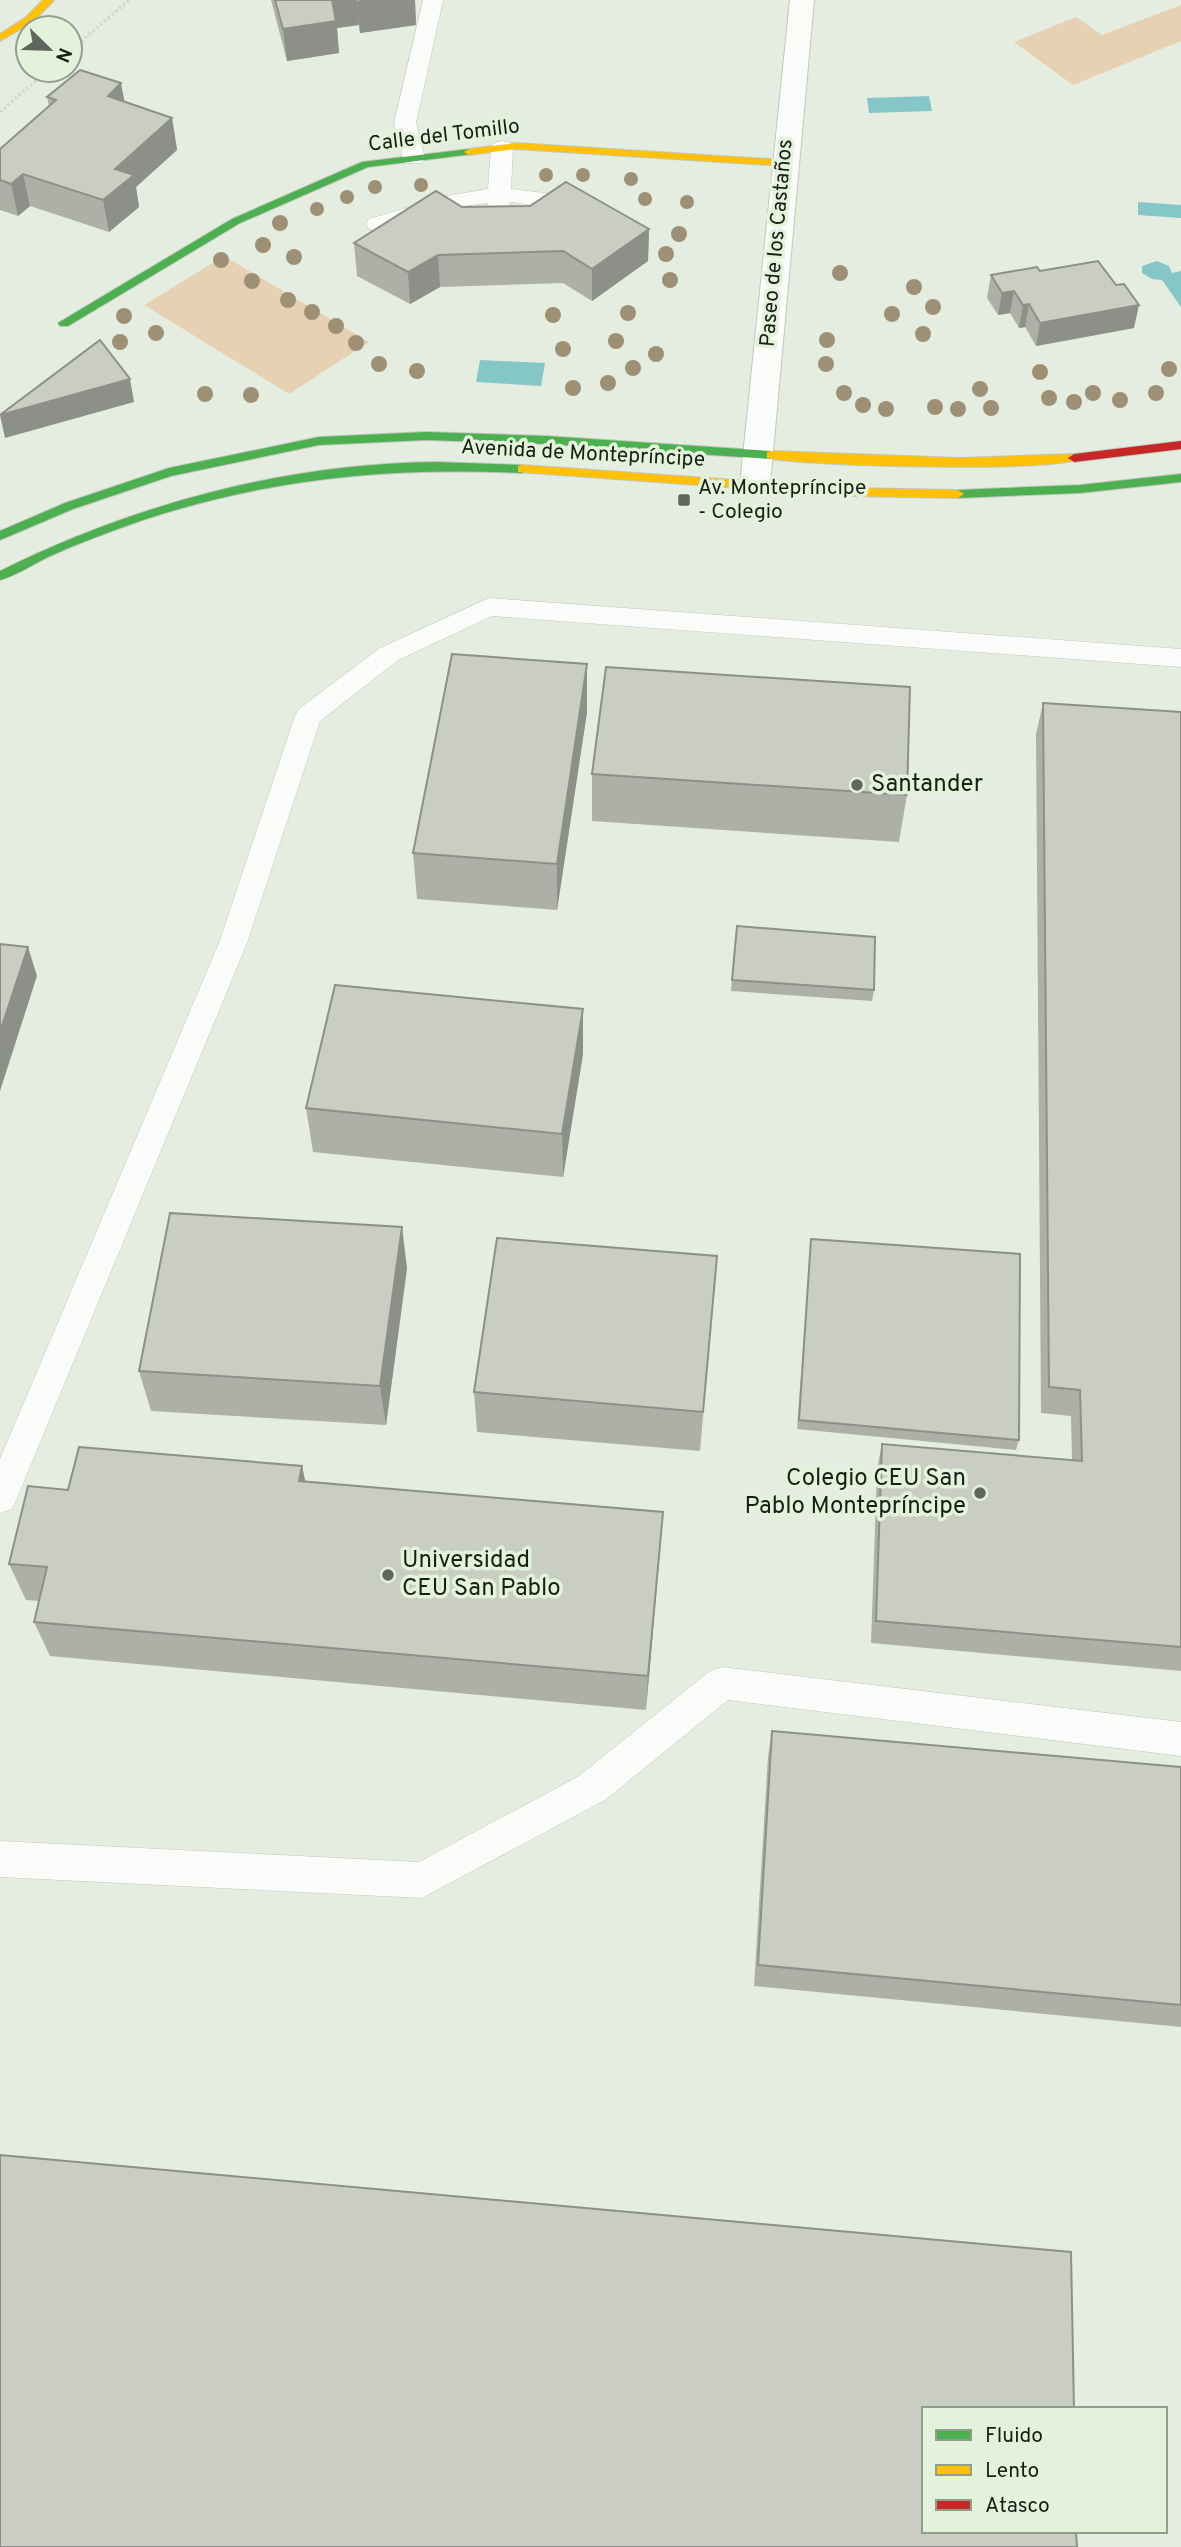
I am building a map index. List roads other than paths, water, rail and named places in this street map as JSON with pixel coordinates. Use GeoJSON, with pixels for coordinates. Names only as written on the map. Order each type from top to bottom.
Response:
{"type":"FeatureCollection","features":[{"type":"Feature","properties":{"kind":"street"},"geometry":{"type":"LineString","coordinates":[[0,38],[29,20],[49,0]]}},
{"type":"Feature","properties":{"kind":"street","name":"Paseo de los Castaños"},"geometry":{"type":"LineString","coordinates":[[755,485],[784,163],[802,0]]}},
{"type":"Feature","properties":{"kind":"street","name":"Calle del Tomillo"},"geometry":{"type":"LineString","coordinates":[[64,323],[236,222],[366,164],[529,147],[784,163]]}},
{"type":"Feature","properties":{"kind":"street","name":"Avenida de Montepríncipe"},"geometry":{"type":"LineString","coordinates":[[0,536],[69,506],[169,472],[319,441],[426,436],[493,438],[912,463],[1007,463],[1118,454],[1181,445]]}},
{"type":"Feature","properties":{"kind":"street","name":"Avenida de Montepríncipe"},"geometry":{"type":"LineString","coordinates":[[0,576],[101,530],[181,503],[335,472],[421,467],[540,470],[909,494],[1005,494],[1181,478]]}},
{"type":"Feature","properties":{"kind":"lane"},"geometry":{"type":"LineString","coordinates":[[414,158],[405,124],[433,0]]}},
{"type":"Feature","properties":{"kind":"lane"},"geometry":{"type":"LineString","coordinates":[[498,220],[502,148]]}},
{"type":"Feature","properties":{"kind":"lane"},"geometry":{"type":"LineString","coordinates":[[377,224],[450,199],[499,194],[544,197],[601,215]]}},
{"type":"Feature","properties":{"kind":"lane"},"geometry":{"type":"LineString","coordinates":[[0,1498],[233,943],[308,716],[389,654],[489,607],[1181,659]]}},
{"type":"Feature","properties":{"kind":"lane"},"geometry":{"type":"LineString","coordinates":[[0,1859],[422,1880],[592,1788],[722,1683],[1181,1739]]}},
{"type":"Feature","properties":{"kind":"water"},"geometry":{"type":"Polygon","coordinates":[[[929,96],[932,111],[869,113],[867,98],[929,96]]]}},
{"type":"Feature","properties":{"kind":"water"},"geometry":{"type":"Polygon","coordinates":[[[1138,202],[1181,205],[1181,218],[1138,215],[1138,202]]]}},
{"type":"Feature","properties":{"kind":"water"},"geometry":{"type":"Polygon","coordinates":[[[1157,261],[1169,266],[1172,273],[1181,271],[1181,307],[1162,280],[1152,279],[1142,273],[1142,266],[1157,261]]]}},
{"type":"Feature","properties":{"kind":"water"},"geometry":{"type":"Polygon","coordinates":[[[480,360],[545,363],[541,386],[476,382],[480,360]]]}},
{"type":"Feature","properties":{"kind":"place","name":"Av. Montepríncipe - Colegio"},"geometry":{"type":"Point","coordinates":[684,500]}},
{"type":"Feature","properties":{"kind":"place","name":"Santander"},"geometry":{"type":"Point","coordinates":[857,785]}},
{"type":"Feature","properties":{"kind":"place","name":"Colegio CEU San Pablo Montepríncipe"},"geometry":{"type":"Point","coordinates":[980,1493]}},
{"type":"Feature","properties":{"kind":"place","name":"Universidad CEU San Pablo"},"geometry":{"type":"Point","coordinates":[388,1575]}}]}
